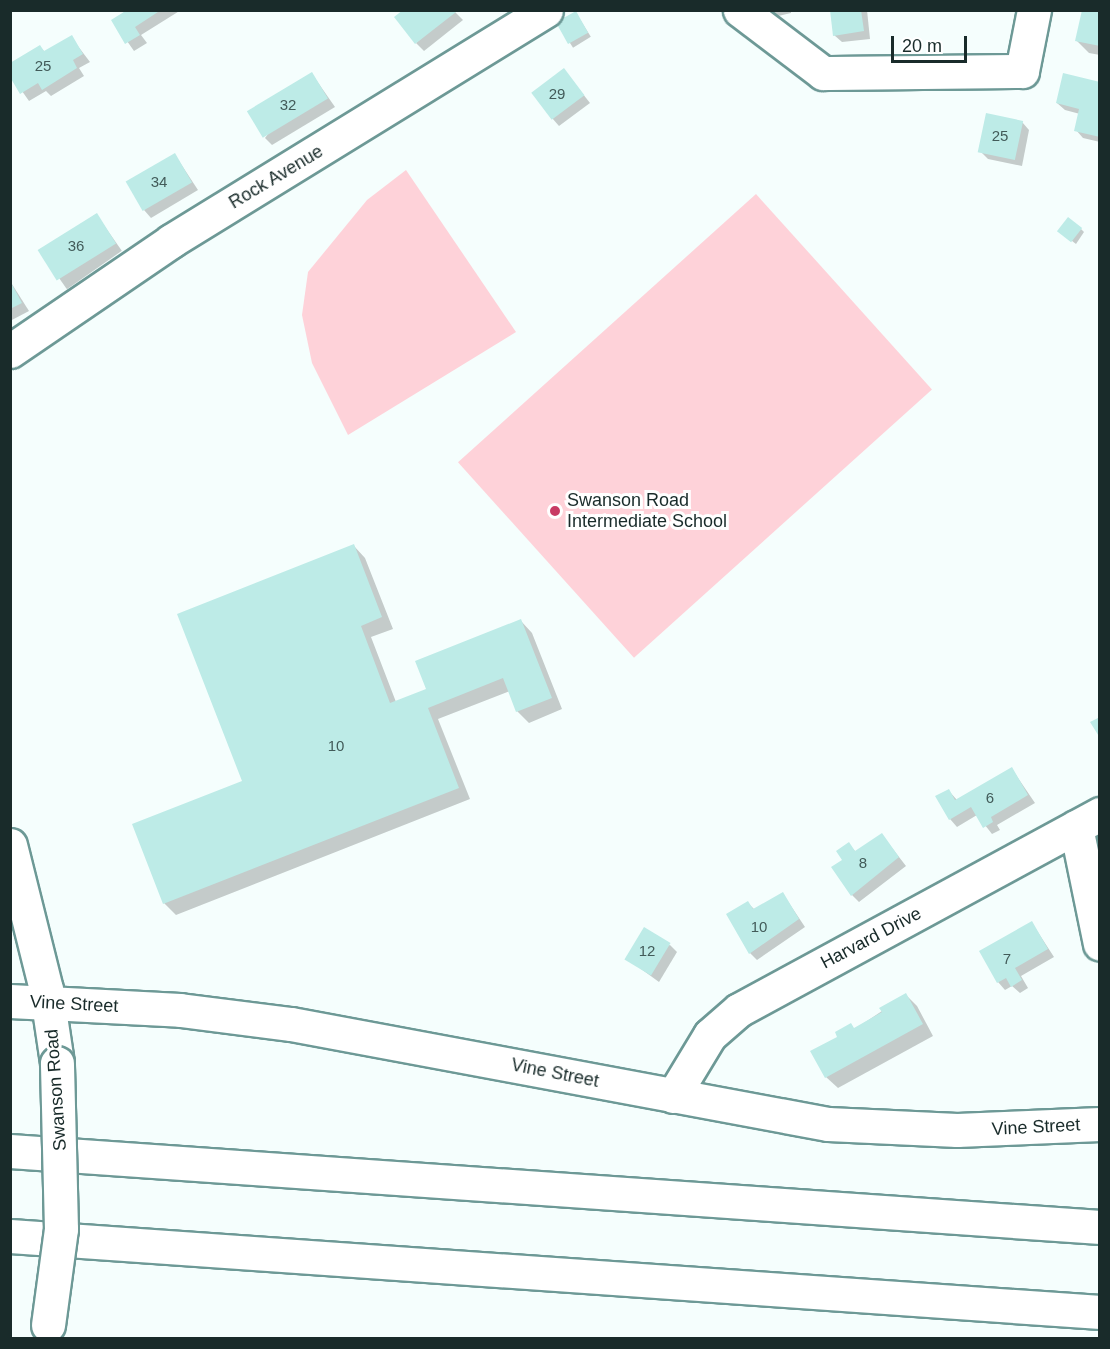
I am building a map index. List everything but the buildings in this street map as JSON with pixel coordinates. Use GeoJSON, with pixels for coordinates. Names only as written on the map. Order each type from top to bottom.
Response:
{"type":"FeatureCollection","features":[{"type":"Feature","properties":{"kind":"main road","name":"Rock Avenue"},"geometry":{"type":"LineString","coordinates":[[10,351],[171,241],[546,10]]}},
{"type":"Feature","properties":{"kind":"main road"},"geometry":{"type":"LineString","coordinates":[[740,10],[823,73],[1022,71],[1034,10]]}},
{"type":"Feature","properties":{"kind":"main road"},"geometry":{"type":"LineString","coordinates":[[1088,820],[1100,944]]}},
{"type":"Feature","properties":{"kind":"main road","name":"Harvard Drive"},"geometry":{"type":"LineString","coordinates":[[673,1096],[710,1035],[729,1016],[1088,820]]}},
{"type":"Feature","properties":{"kind":"main road","name":"Swanson Road"},"geometry":{"type":"LineString","coordinates":[[10,844],[48,1002],[57,1064],[61,1229],[47,1332]]}},
{"type":"Feature","properties":{"kind":"main road","name":"Vine Street"},"geometry":{"type":"LineString","coordinates":[[10,1001],[180,1011],[302,1026],[798,1120],[871,1128],[957,1130],[1100,1124]]}},
{"type":"Feature","properties":{"kind":"main road"},"geometry":{"type":"LineString","coordinates":[[10,1151],[1100,1227]]}},
{"type":"Feature","properties":{"kind":"main road"},"geometry":{"type":"LineString","coordinates":[[10,1236],[1100,1312]]}},
{"type":"Feature","properties":{"kind":"shaded area"},"geometry":{"type":"Polygon","coordinates":[[[406,170],[516,332],[348,435],[312,363],[302,315],[308,272],[367,200],[406,170]]]}},
{"type":"Feature","properties":{"kind":"shaded area"},"geometry":{"type":"Polygon","coordinates":[[[756,194],[932,389],[634,658],[458,462],[756,194]]]}},
{"type":"Feature","properties":{"kind":"place","name":"Swanson Road Intermediate School"},"geometry":{"type":"Point","coordinates":[555,511]}}]}
